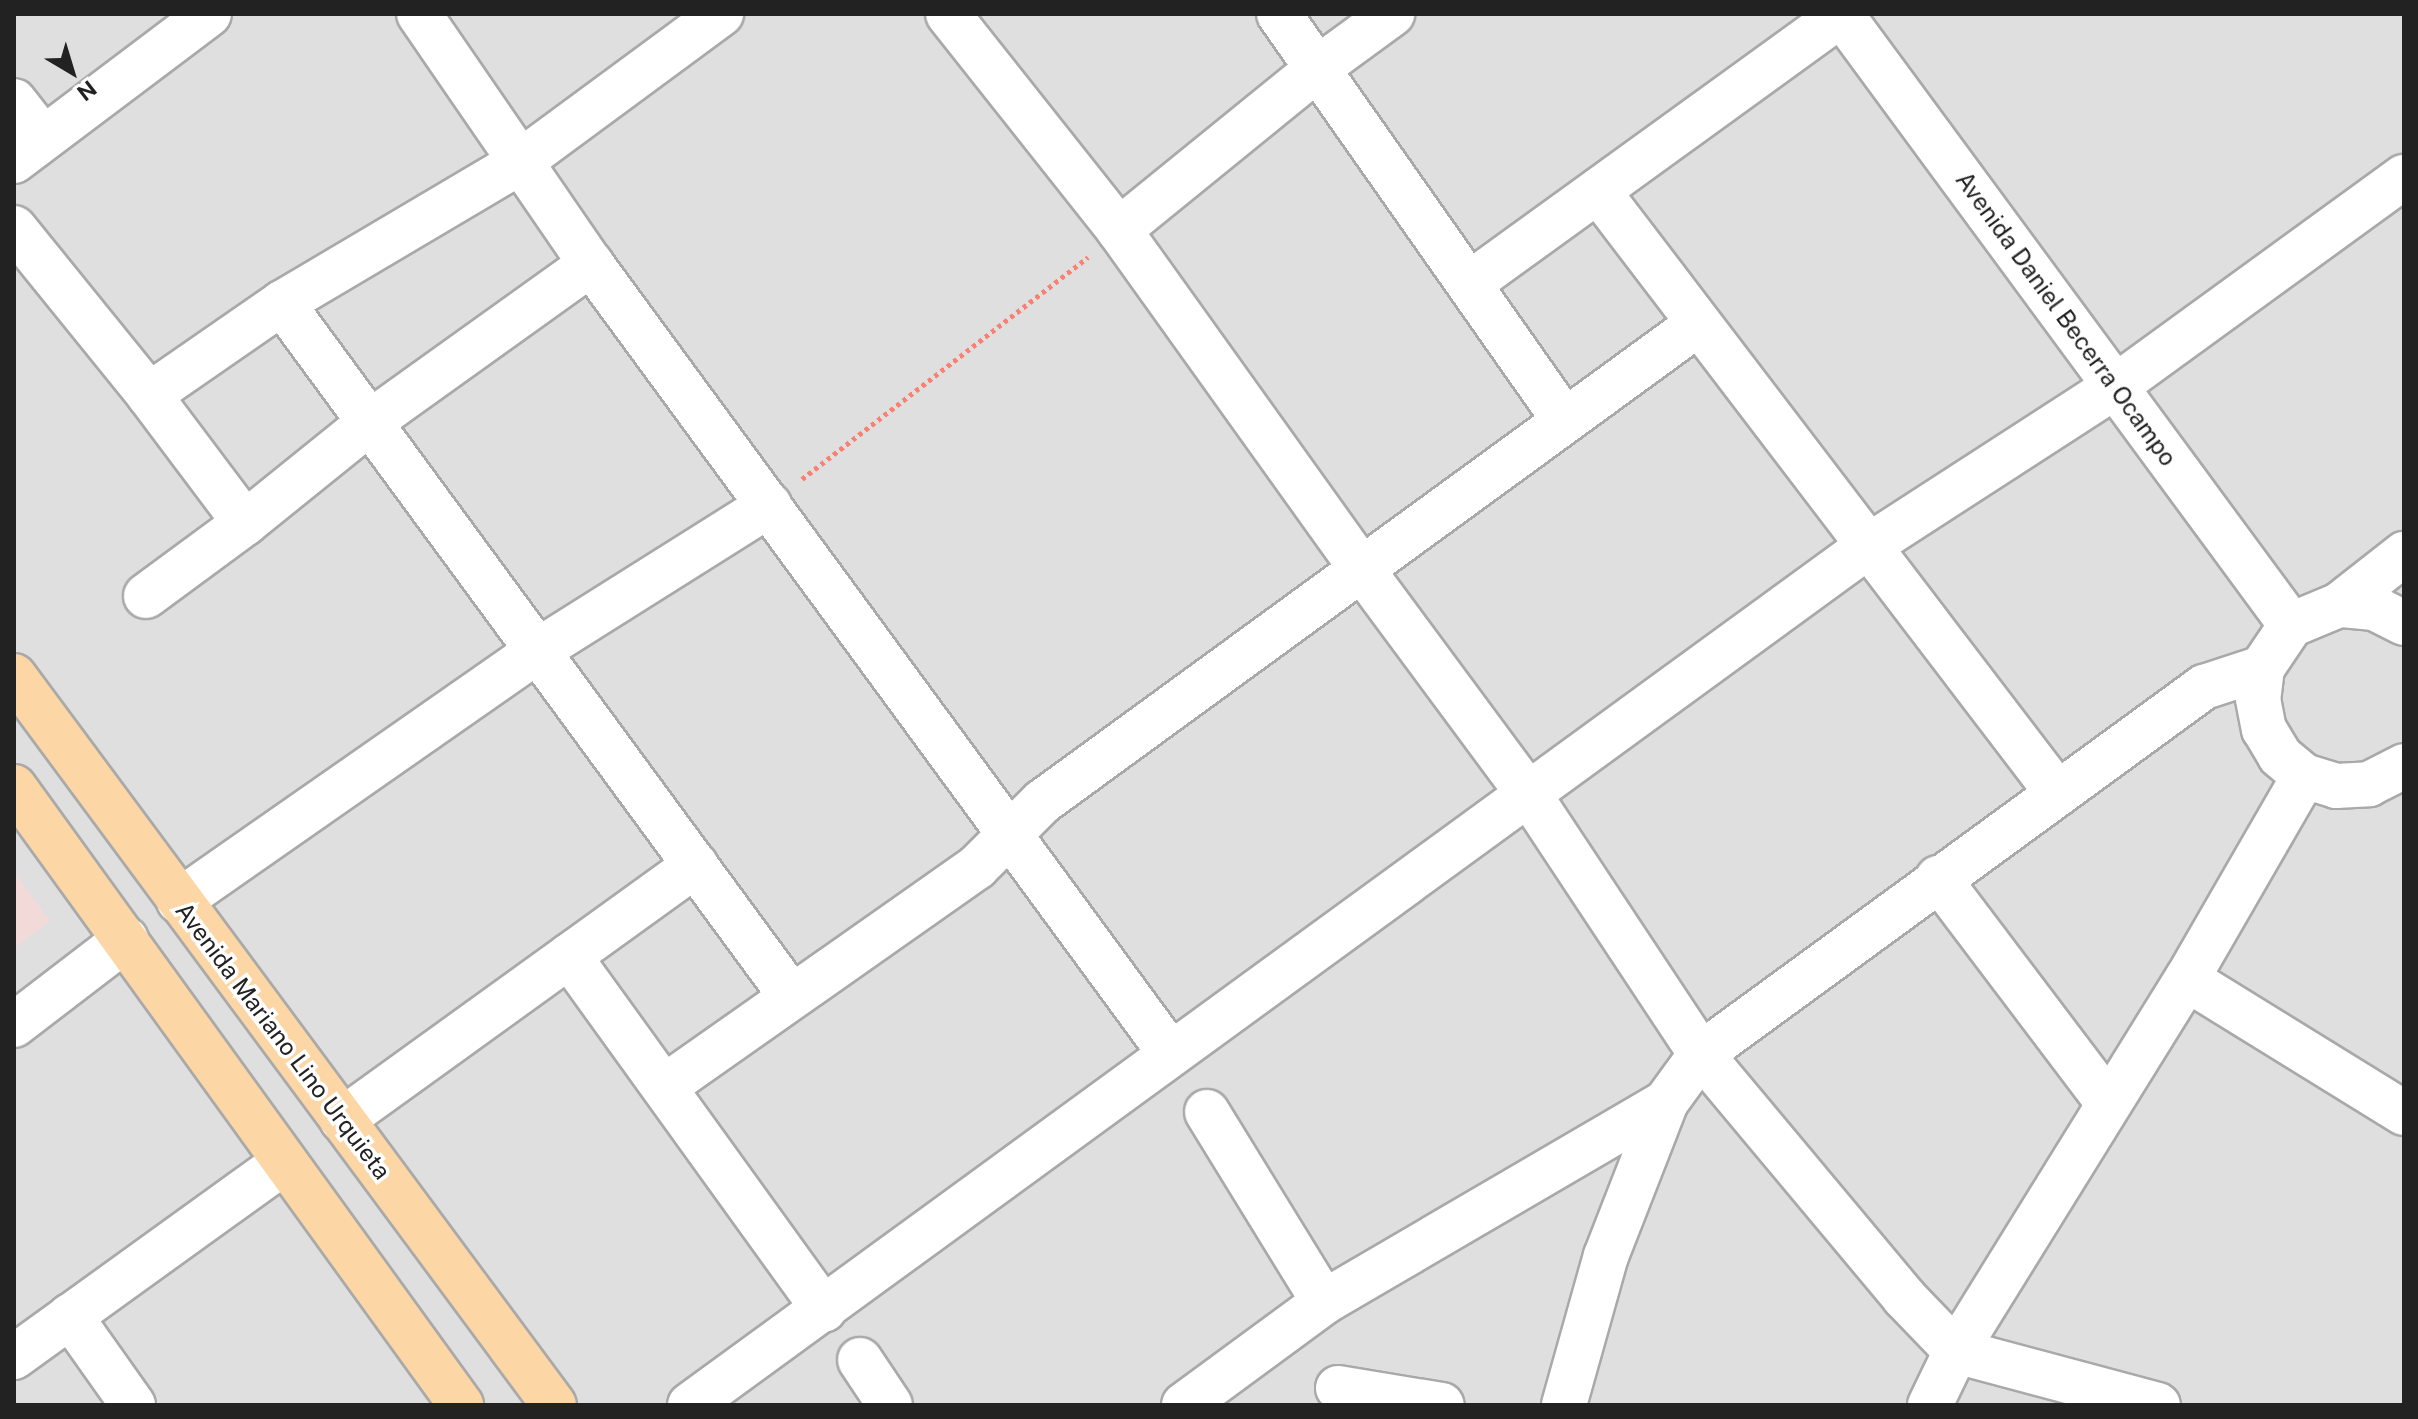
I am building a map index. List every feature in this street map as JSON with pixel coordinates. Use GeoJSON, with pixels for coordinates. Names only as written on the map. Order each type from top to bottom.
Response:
{"type":"FeatureCollection","features":[{"type":"Feature","properties":{"kind":"main road","name":"Avenida Mariano Lino Urquieta"},"geometry":{"type":"LineString","coordinates":[[14,676],[554,1405]]}},
{"type":"Feature","properties":{"kind":"main road"},"geometry":{"type":"LineString","coordinates":[[14,787],[461,1405]]}},
{"type":"Feature","properties":{"kind":"street"},"geometry":{"type":"LineString","coordinates":[[14,101],[29,150],[209,14]]}},
{"type":"Feature","properties":{"kind":"street"},"geometry":{"type":"LineString","coordinates":[[419,14],[591,264],[1170,1053]]}},
{"type":"Feature","properties":{"kind":"street"},"geometry":{"type":"LineString","coordinates":[[149,395],[282,303],[520,162],[721,14]]}},
{"type":"Feature","properties":{"kind":"street"},"geometry":{"type":"LineString","coordinates":[[948,14],[1119,230],[1361,568],[1530,796],[1701,1054],[1904,1297],[1956,1351],[2158,1405]]}},
{"type":"Feature","properties":{"kind":"street"},"geometry":{"type":"LineString","coordinates":[[1279,14],[1565,421]]}},
{"type":"Feature","properties":{"kind":"street"},"geometry":{"type":"LineString","coordinates":[[1119,230],[1318,68],[1392,14]]}},
{"type":"Feature","properties":{"kind":"street"},"geometry":{"type":"LineString","coordinates":[[1469,284],[1842,14]]}},
{"type":"Feature","properties":{"kind":"street","name":"Avenida Daniel Becerra Ocampo"},"geometry":{"type":"LineString","coordinates":[[1842,14],[2291,625]]}},
{"type":"Feature","properties":{"kind":"street"},"geometry":{"type":"LineString","coordinates":[[690,1405],[824,1310],[1170,1053],[1530,796],[1867,547],[2116,386],[2404,177]]}},
{"type":"Feature","properties":{"kind":"street"},"geometry":{"type":"LineString","coordinates":[[1598,191],[2058,794]]}},
{"type":"Feature","properties":{"kind":"street"},"geometry":{"type":"LineString","coordinates":[[14,228],[149,395],[245,523]]}},
{"type":"Feature","properties":{"kind":"street"},"geometry":{"type":"LineString","coordinates":[[146,596],[245,523],[370,422],[591,264]]}},
{"type":"Feature","properties":{"kind":"street"},"geometry":{"type":"LineString","coordinates":[[282,303],[791,996]]}},
{"type":"Feature","properties":{"kind":"street"},"geometry":{"type":"LineString","coordinates":[[664,1087],[977,867],[1042,802],[1698,324]]}},
{"type":"Feature","properties":{"kind":"street"},"geometry":{"type":"LineString","coordinates":[[179,901],[539,650],[769,505]]}},
{"type":"Feature","properties":{"kind":"street"},"geometry":{"type":"LineString","coordinates":[[2404,554],[2339,605],[2291,625],[2262,668],[2258,699],[2264,729],[2280,756],[2304,776],[2336,786],[2369,784],[2404,766]]}},
{"type":"Feature","properties":{"kind":"street"},"geometry":{"type":"LineString","coordinates":[[2339,605],[2374,608],[2404,623]]}},
{"type":"Feature","properties":{"kind":"street"},"geometry":{"type":"LineString","coordinates":[[1564,1405],[1606,1256],[1666,1102],[1701,1054],[1938,878],[2204,687],[2262,668]]}},
{"type":"Feature","properties":{"kind":"street"},"geometry":{"type":"LineString","coordinates":[[1930,1405],[1956,1351],[2187,979],[2304,776]]}},
{"type":"Feature","properties":{"kind":"street"},"geometry":{"type":"LineString","coordinates":[[342,1120],[696,865]]}},
{"type":"Feature","properties":{"kind":"street"},"geometry":{"type":"LineString","coordinates":[[1938,878],[2108,1103]]}},
{"type":"Feature","properties":{"kind":"street"},"geometry":{"type":"LineString","coordinates":[[14,1025],[126,939]]}},
{"type":"Feature","properties":{"kind":"street"},"geometry":{"type":"LineString","coordinates":[[569,956],[824,1310]]}},
{"type":"Feature","properties":{"kind":"street"},"geometry":{"type":"LineString","coordinates":[[2187,979],[2404,1113]]}},
{"type":"Feature","properties":{"kind":"street"},"geometry":{"type":"LineString","coordinates":[[1184,1405],[1324,1302],[1666,1102]]}},
{"type":"Feature","properties":{"kind":"street"},"geometry":{"type":"LineString","coordinates":[[1207,1112],[1324,1302]]}},
{"type":"Feature","properties":{"kind":"street"},"geometry":{"type":"LineString","coordinates":[[14,1357],[283,1163]]}},
{"type":"Feature","properties":{"kind":"street"},"geometry":{"type":"LineString","coordinates":[[70,1316],[133,1405]]}},
{"type":"Feature","properties":{"kind":"street"},"geometry":{"type":"LineString","coordinates":[[860,1360],[890,1405]]}},
{"type":"Feature","properties":{"kind":"street"},"geometry":{"type":"LineString","coordinates":[[1338,1388],[1442,1405]]}},
{"type":"Feature","properties":{"kind":"path"},"geometry":{"type":"LineString","coordinates":[[769,505],[1051,289],[1119,230]]}},
{"type":"Feature","properties":{"kind":"shaded area"},"geometry":{"type":"Polygon","coordinates":[[[14,14],[2404,14],[2404,1405],[14,1405],[14,14]]]}},
{"type":"Feature","properties":{"kind":"shaded area"},"geometry":{"type":"Polygon","coordinates":[[[14,872],[50,921],[14,948],[14,872]]]}}]}
